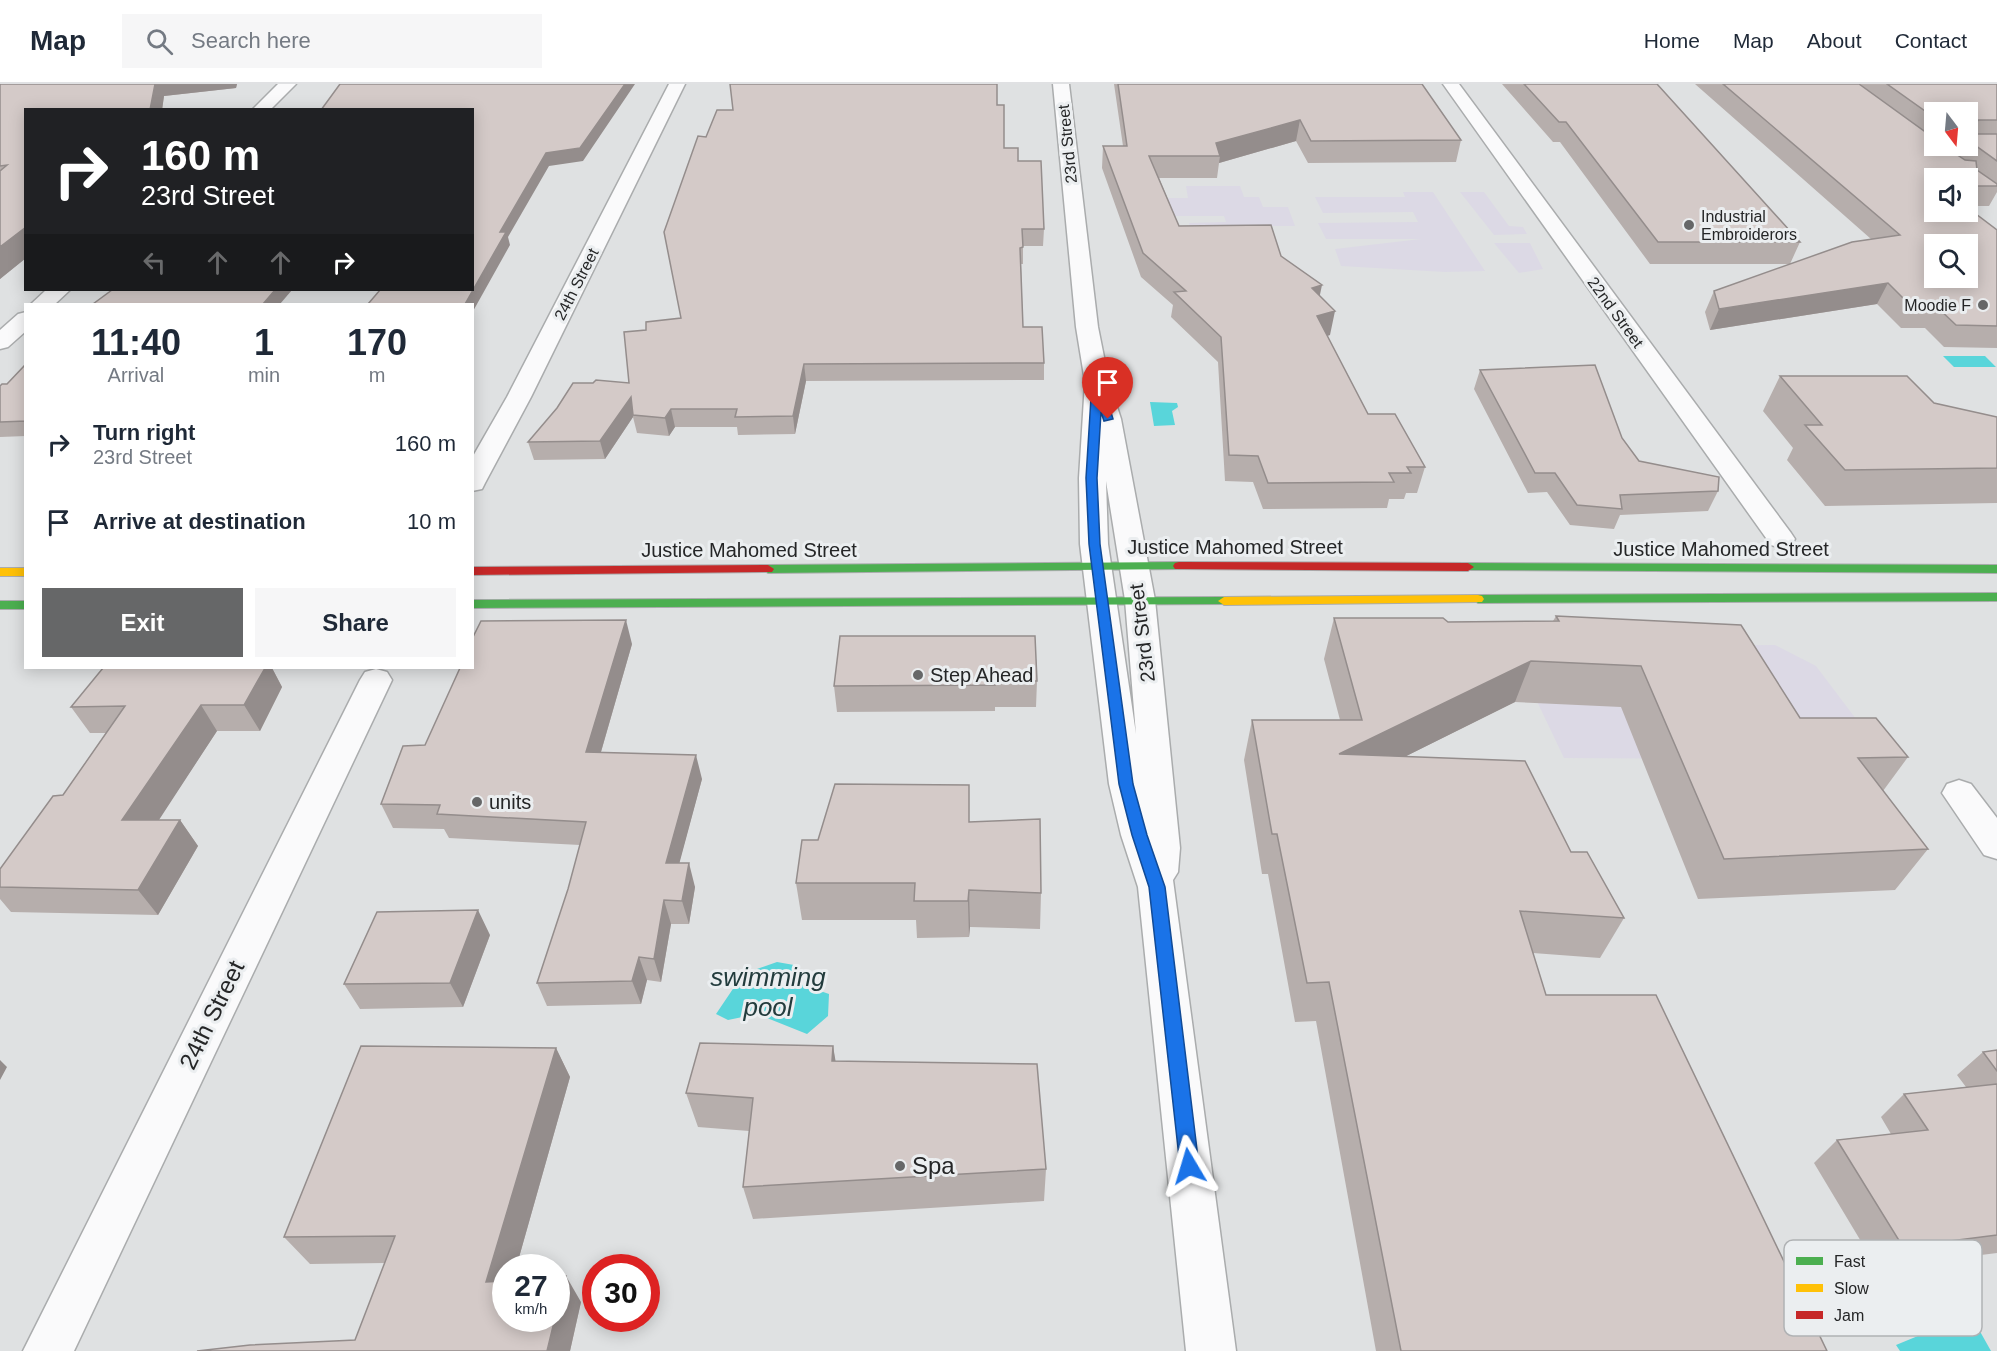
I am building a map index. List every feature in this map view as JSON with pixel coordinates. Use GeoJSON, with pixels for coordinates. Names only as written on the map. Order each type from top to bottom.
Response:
{"type":"FeatureCollection","features":[{"type":"Feature","properties":{"kind":"main road","name":"Justice Mahomed Street"},"geometry":{"type":"LineString","coordinates":[[474,571],[1097,566],[1997,569]]}},
{"type":"Feature","properties":{"kind":"main road"},"geometry":{"type":"LineString","coordinates":[[0,572],[24,572]]}},
{"type":"Feature","properties":{"kind":"main road"},"geometry":{"type":"LineString","coordinates":[[474,604],[1997,597]]}},
{"type":"Feature","properties":{"kind":"main road"},"geometry":{"type":"LineString","coordinates":[[0,605],[24,605]]}},
{"type":"Feature","properties":{"kind":"street"},"geometry":{"type":"LineString","coordinates":[[262,108],[288,84]]}},
{"type":"Feature","properties":{"kind":"street","name":"24th Street"},"geometry":{"type":"LineString","coordinates":[[474,479],[519,398],[677,84]]}},
{"type":"Feature","properties":{"kind":"street","name":"23rd Street"},"geometry":{"type":"LineString","coordinates":[[1060,84],[1087,327],[1097,382],[1108,419],[1140,600],[1161,825],[1162,848],[1157,887]]}},
{"type":"Feature","properties":{"kind":"street","name":"22nd Street"},"geometry":{"type":"LineString","coordinates":[[1451,84],[1781,538]]}},
{"type":"Feature","properties":{"kind":"street"},"geometry":{"type":"LineString","coordinates":[[1952,166],[1920,143],[1997,146]]}},
{"type":"Feature","properties":{"kind":"street"},"geometry":{"type":"LineString","coordinates":[[43,303],[58,291]]}},
{"type":"Feature","properties":{"kind":"street"},"geometry":{"type":"LineString","coordinates":[[0,342],[24,321]]}},
{"type":"Feature","properties":{"kind":"street","name":"23rd Street"},"geometry":{"type":"LineString","coordinates":[[1097,382],[1092,478],[1097,566],[1126,784],[1139,835],[1157,887],[1211,1351]]}},
{"type":"Feature","properties":{"kind":"street","name":"24th Street"},"geometry":{"type":"LineString","coordinates":[[48,1351],[376,680]]}},
{"type":"Feature","properties":{"kind":"street"},"geometry":{"type":"LineString","coordinates":[[1959,793],[1997,845]]}},
{"type":"Feature","properties":{"kind":"shaded area"},"geometry":{"type":"Polygon","coordinates":[[[1186,186],[1240,186],[1244,197],[1259,197],[1263,207],[1288,207],[1295,226],[1241,226],[1192,235],[1189,223],[1226,222],[1224,216],[1168,216],[1163,198],[1188,198],[1186,186]]]}},
{"type":"Feature","properties":{"kind":"shaded area"},"geometry":{"type":"Polygon","coordinates":[[[1403,192],[1433,192],[1485,271],[1445,272],[1341,266],[1335,249],[1421,239],[1326,239],[1318,223],[1418,222],[1413,212],[1323,213],[1315,197],[1405,197],[1403,192]]]}},
{"type":"Feature","properties":{"kind":"shaded area"},"geometry":{"type":"Polygon","coordinates":[[[1460,192],[1484,192],[1509,226],[1523,227],[1527,234],[1494,235],[1460,192]]]}},
{"type":"Feature","properties":{"kind":"shaded area"},"geometry":{"type":"Polygon","coordinates":[[[1494,243],[1530,243],[1543,269],[1519,273],[1494,243]]]}},
{"type":"Feature","properties":{"kind":"shaded area"},"geometry":{"type":"Polygon","coordinates":[[[1775,645],[1816,666],[1887,760],[1564,758],[1511,647],[1775,645]]]}},
{"type":"Feature","properties":{"kind":"water"},"geometry":{"type":"Polygon","coordinates":[[[1943,356],[1985,356],[1996,367],[1954,367],[1943,356]]]}},
{"type":"Feature","properties":{"kind":"water"},"geometry":{"type":"Polygon","coordinates":[[[1150,402],[1177,403],[1178,407],[1172,411],[1175,425],[1154,426],[1150,402]]]}},
{"type":"Feature","properties":{"kind":"water","name":"swimming pool"},"geometry":{"type":"Polygon","coordinates":[[[777,962],[794,965],[789,980],[829,994],[828,1016],[807,1034],[757,1014],[728,1020],[716,1014],[743,974],[777,962]]]}},
{"type":"Feature","properties":{"kind":"water"},"geometry":{"type":"Polygon","coordinates":[[[1982,1335],[1991,1351],[1900,1351],[1896,1345],[1918,1336],[1982,1335]]]}},
{"type":"Feature","properties":{"kind":"building"},"geometry":{"type":"Polygon","coordinates":[[[0,84],[155,84],[150,108],[24,108],[24,229],[0,247],[0,171],[7,165],[0,166],[0,84]]]}},
{"type":"Feature","properties":{"kind":"building"},"geometry":{"type":"Polygon","coordinates":[[[340,84],[625,84],[580,148],[546,153],[500,232],[506,232],[474,288],[474,108],[322,108],[340,84]]]}},
{"type":"Feature","properties":{"kind":"building"},"geometry":{"type":"Polygon","coordinates":[[[730,84],[997,84],[997,105],[1004,105],[1004,148],[1018,148],[1018,161],[1041,161],[1044,229],[1022,229],[1023,247],[1020,248],[1023,327],[1042,327],[1044,363],[804,364],[793,416],[735,417],[737,409],[671,409],[665,418],[633,415],[631,397],[600,441],[528,442],[557,408],[573,383],[593,383],[596,380],[629,383],[624,332],[646,330],[646,322],[681,318],[664,232],[698,136],[706,137],[717,110],[733,110],[730,84]]]}},
{"type":"Feature","properties":{"kind":"building"},"geometry":{"type":"Polygon","coordinates":[[[1118,84],[1422,84],[1461,140],[1311,141],[1300,120],[1216,143],[1220,156],[1149,156],[1179,226],[1271,225],[1281,256],[1322,285],[1312,288],[1335,311],[1317,316],[1368,414],[1395,414],[1425,467],[1407,467],[1411,473],[1389,473],[1394,482],[1268,483],[1258,456],[1229,455],[1221,337],[1174,292],[1186,291],[1143,253],[1103,146],[1127,146],[1118,84]]]}},
{"type":"Feature","properties":{"kind":"building"},"geometry":{"type":"Polygon","coordinates":[[[1524,84],[1657,84],[1800,242],[1658,242],[1566,122],[1559,122],[1524,84]]]}},
{"type":"Feature","properties":{"kind":"building"},"geometry":{"type":"Polygon","coordinates":[[[1723,84],[1859,84],[1924,131],[1924,156],[1959,156],[1965,160],[1976,161],[1977,168],[1924,168],[1924,222],[1978,222],[1978,216],[1997,230],[1997,326],[1956,325],[1937,307],[1912,307],[1888,283],[1719,309],[1714,291],[1852,242],[1900,235],[1723,84]]]}},
{"type":"Feature","properties":{"kind":"building"},"geometry":{"type":"Polygon","coordinates":[[[1887,84],[1997,84],[1997,120],[1978,120],[1978,102],[1924,102],[1924,110],[1887,84]]]}},
{"type":"Feature","properties":{"kind":"building"},"geometry":{"type":"Polygon","coordinates":[[[1978,134],[1997,134],[1997,161],[1978,147],[1978,134]]]}},
{"type":"Feature","properties":{"kind":"building"},"geometry":{"type":"Polygon","coordinates":[[[1978,171],[1997,184],[1997,186],[1978,186],[1978,171]]]}},
{"type":"Feature","properties":{"kind":"building"},"geometry":{"type":"Polygon","coordinates":[[[111,291],[274,291],[264,303],[94,303],[111,291]]]}},
{"type":"Feature","properties":{"kind":"building"},"geometry":{"type":"Polygon","coordinates":[[[379,291],[472,291],[466,303],[369,303],[379,291]]]}},
{"type":"Feature","properties":{"kind":"building"},"geometry":{"type":"Polygon","coordinates":[[[1595,365],[1622,438],[1639,461],[1719,477],[1718,491],[1620,495],[1622,509],[1577,505],[1555,473],[1535,473],[1480,370],[1595,365]]]}},
{"type":"Feature","properties":{"kind":"building"},"geometry":{"type":"Polygon","coordinates":[[[24,366],[24,421],[0,422],[0,386],[7,384],[24,366]]]}},
{"type":"Feature","properties":{"kind":"building"},"geometry":{"type":"Polygon","coordinates":[[[1780,376],[1907,376],[1934,403],[1997,417],[1997,468],[1845,470],[1805,425],[1822,425],[1780,376]]]}},
{"type":"Feature","properties":{"kind":"building"},"geometry":{"type":"Polygon","coordinates":[[[1556,616],[1741,625],[1800,718],[1876,718],[1908,757],[1858,758],[1928,849],[1724,859],[1641,666],[1531,661],[1339,754],[1525,761],[1571,852],[1587,852],[1624,918],[1520,911],[1546,995],[1656,995],[1784,1261],[1784,1336],[1820,1336],[1827,1351],[1401,1351],[1329,982],[1307,983],[1277,834],[1272,834],[1252,720],[1362,720],[1334,618],[1443,618],[1448,622],[1559,621],[1556,616]]]}},
{"type":"Feature","properties":{"kind":"building"},"geometry":{"type":"Polygon","coordinates":[[[626,620],[586,752],[696,755],[666,863],[689,863],[682,901],[664,900],[654,959],[639,957],[632,981],[537,983],[568,889],[586,822],[437,814],[440,805],[381,804],[403,746],[425,745],[460,669],[474,669],[474,635],[481,621],[626,620]]]}},
{"type":"Feature","properties":{"kind":"building"},"geometry":{"type":"Polygon","coordinates":[[[840,636],[1035,636],[1037,681],[994,681],[995,685],[834,686],[840,636]]]}},
{"type":"Feature","properties":{"kind":"building"},"geometry":{"type":"Polygon","coordinates":[[[102,669],[264,669],[244,705],[201,705],[122,820],[180,820],[138,890],[0,887],[0,869],[53,796],[63,795],[125,706],[71,707],[102,669]]]}},
{"type":"Feature","properties":{"kind":"building"},"geometry":{"type":"Polygon","coordinates":[[[835,784],[969,785],[969,822],[1040,819],[1041,893],[969,890],[968,901],[914,901],[915,883],[796,883],[802,840],[818,840],[835,784]]]}},
{"type":"Feature","properties":{"kind":"building"},"geometry":{"type":"Polygon","coordinates":[[[478,910],[450,983],[344,984],[377,912],[478,910]]]}},
{"type":"Feature","properties":{"kind":"building","name":"Spa"},"geometry":{"type":"Polygon","coordinates":[[[700,1043],[833,1046],[832,1061],[1037,1064],[1046,1169],[743,1187],[753,1098],[686,1093],[700,1043]]]}},
{"type":"Feature","properties":{"kind":"building"},"geometry":{"type":"Polygon","coordinates":[[[361,1046],[556,1048],[494,1254],[492,1254],[486,1282],[492,1282],[492,1332],[552,1332],[547,1351],[197,1351],[250,1345],[355,1340],[395,1236],[284,1237],[361,1046]]]}},
{"type":"Feature","properties":{"kind":"building"},"geometry":{"type":"Polygon","coordinates":[[[1997,1050],[1997,1071],[1983,1052],[1997,1050]]]}},
{"type":"Feature","properties":{"kind":"building"},"geometry":{"type":"Polygon","coordinates":[[[1997,1084],[1997,1235],[1958,1240],[1899,1240],[1837,1140],[1928,1130],[1904,1094],[1997,1084]]]}},
{"type":"Feature","properties":{"kind":"traffic: fast"},"geometry":{"type":"LineString","coordinates":[[768,569],[1179,566]]}},
{"type":"Feature","properties":{"kind":"traffic: fast"},"geometry":{"type":"LineString","coordinates":[[1468,567],[1997,569]]}},
{"type":"Feature","properties":{"kind":"traffic: fast"},"geometry":{"type":"LineString","coordinates":[[1478,599],[1997,597]]}},
{"type":"Feature","properties":{"kind":"traffic: fast"},"geometry":{"type":"LineString","coordinates":[[474,604],[1224,601]]}},
{"type":"Feature","properties":{"kind":"traffic: fast"},"geometry":{"type":"LineString","coordinates":[[0,605],[24,605]]}},
{"type":"Feature","properties":{"kind":"traffic: slow"},"geometry":{"type":"LineString","coordinates":[[0,572],[24,572]]}},
{"type":"Feature","properties":{"kind":"traffic: slow"},"geometry":{"type":"LineString","coordinates":[[1224,601],[1478,599]]}},
{"type":"Feature","properties":{"kind":"traffic: jam"},"geometry":{"type":"LineString","coordinates":[[1179,566],[1468,567]]}},
{"type":"Feature","properties":{"kind":"traffic: jam"},"geometry":{"type":"LineString","coordinates":[[474,571],[768,569]]}},
{"type":"Feature","properties":{"kind":"place","name":"Industrial Embroiderors"},"geometry":{"type":"Point","coordinates":[1689,225]}},
{"type":"Feature","properties":{"kind":"place","name":"Moodie F"},"geometry":{"type":"Point","coordinates":[1983,305]}},
{"type":"Feature","properties":{"kind":"place","name":"Step Ahead"},"geometry":{"type":"Point","coordinates":[918,675]}},
{"type":"Feature","properties":{"kind":"place","name":"units"},"geometry":{"type":"Point","coordinates":[477,802]}},
{"type":"Feature","properties":{"kind":"place","name":"Spa"},"geometry":{"type":"Point","coordinates":[900,1166]}},
{"type":"Feature","properties":{"kind":"route"},"geometry":{"type":"LineString","coordinates":[[1108,419],[1097,382],[1092,478],[1094,544],[1126,784],[1139,835],[1157,887],[1189,1166]]}}]}
